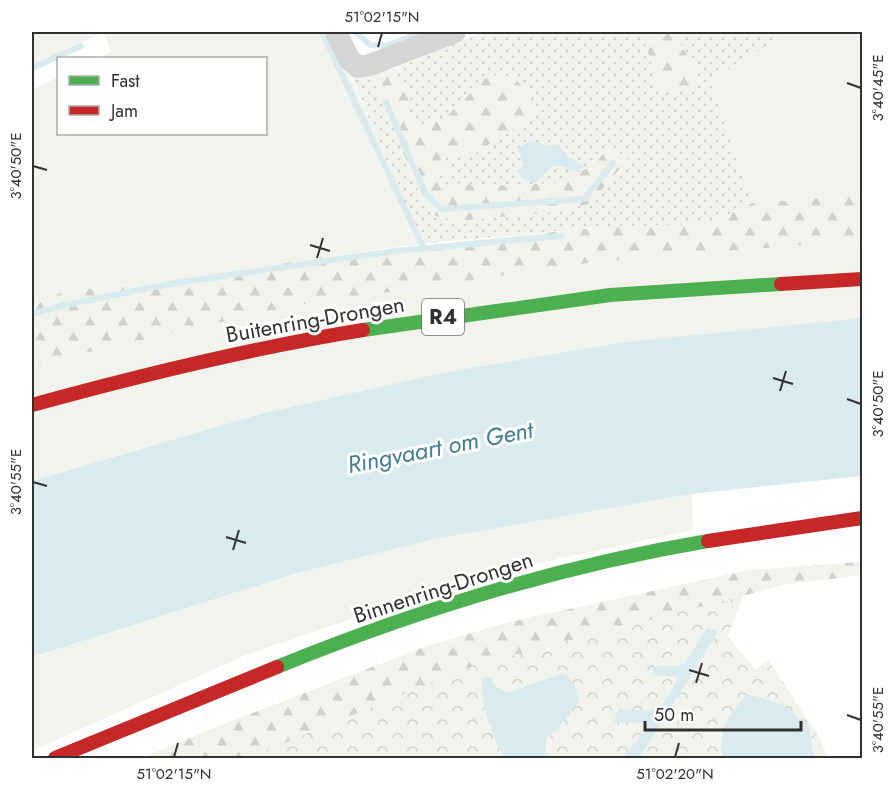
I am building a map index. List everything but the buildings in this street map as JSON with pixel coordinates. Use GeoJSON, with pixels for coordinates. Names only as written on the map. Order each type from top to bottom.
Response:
{"type":"FeatureCollection","features":[{"type":"Feature","properties":{"kind":"highway","name":"Buitenring-Drongen"},"geometry":{"type":"LineString","coordinates":[[32,405],[143,375],[288,342],[448,317],[610,295],[862,279]]}},
{"type":"Feature","properties":{"kind":"highway","name":"Binnenring-Drongen"},"geometry":{"type":"LineString","coordinates":[[55,759],[326,647],[520,582],[594,564],[744,534],[862,518]]}},
{"type":"Feature","properties":{"kind":"street"},"geometry":{"type":"LineString","coordinates":[[336,32],[349,59],[358,67],[370,65],[455,32]]}},
{"type":"Feature","properties":{"kind":"green space"},"geometry":{"type":"Polygon","coordinates":[[[32,32],[104,32],[32,66],[32,32]]]}},
{"type":"Feature","properties":{"kind":"green space"},"geometry":{"type":"Polygon","coordinates":[[[104,32],[328,32],[354,84],[422,244],[334,255],[187,280],[65,291],[32,306],[32,90],[57,78],[57,135],[267,135],[267,57],[101,57],[111,52],[104,32]]]}},
{"type":"Feature","properties":{"kind":"green space"},"geometry":{"type":"Polygon","coordinates":[[[482,32],[642,32],[661,97],[702,85],[673,32],[781,32],[784,35],[710,81],[752,203],[708,224],[611,226],[422,244],[349,70],[371,70],[420,196],[435,216],[457,221],[556,212],[589,204],[628,159],[610,145],[594,165],[555,183],[489,186],[459,183],[443,191],[436,178],[451,170],[443,156],[475,153],[537,115],[533,95],[512,76],[489,75],[444,119],[416,126],[407,106],[412,95],[392,70],[482,32]]]}},
{"type":"Feature","properties":{"kind":"green space"},"geometry":{"type":"Polygon","coordinates":[[[642,32],[673,32],[688,56],[702,86],[661,97],[642,32]]]}},
{"type":"Feature","properties":{"kind":"green space"},"geometry":{"type":"Polygon","coordinates":[[[781,32],[862,32],[862,196],[752,203],[710,81],[783,36],[781,32]]]}},
{"type":"Feature","properties":{"kind":"green space"},"geometry":{"type":"Polygon","coordinates":[[[371,70],[392,70],[412,95],[489,75],[512,76],[533,95],[537,115],[475,153],[443,156],[459,183],[489,186],[594,165],[610,144],[629,159],[590,204],[556,212],[457,221],[435,216],[420,196],[371,70]]]}},
{"type":"Feature","properties":{"kind":"green space"},"geometry":{"type":"Polygon","coordinates":[[[862,196],[862,240],[595,262],[293,306],[32,365],[32,306],[65,291],[187,280],[334,255],[611,226],[708,224],[752,203],[862,196]]]}},
{"type":"Feature","properties":{"kind":"green space"},"geometry":{"type":"Polygon","coordinates":[[[862,240],[862,318],[624,342],[442,373],[264,413],[32,481],[32,365],[293,306],[595,262],[862,240]]]}},
{"type":"Feature","properties":{"kind":"green space"},"geometry":{"type":"Polygon","coordinates":[[[692,494],[693,530],[478,576],[248,654],[32,751],[32,657],[297,573],[435,539],[692,494]]]}},
{"type":"Feature","properties":{"kind":"green space"},"geometry":{"type":"Polygon","coordinates":[[[862,562],[862,575],[783,585],[743,596],[727,636],[756,670],[768,660],[819,737],[828,758],[141,758],[424,647],[506,623],[749,570],[862,562]]]}},
{"type":"Feature","properties":{"kind":"green space"},"geometry":{"type":"Polygon","coordinates":[[[743,596],[727,637],[756,670],[768,660],[819,737],[828,758],[248,758],[474,665],[743,596]]]}},
{"type":"Feature","properties":{"kind":"water"},"geometry":{"type":"Polygon","coordinates":[[[531,141],[550,146],[558,144],[569,157],[583,166],[579,172],[556,166],[535,183],[521,178],[518,171],[524,164],[519,147],[531,141]]]}},
{"type":"Feature","properties":{"kind":"water","name":"Ringvaart om Gent"},"geometry":{"type":"Polygon","coordinates":[[[862,318],[862,476],[691,494],[435,539],[297,573],[32,657],[32,481],[264,413],[442,373],[624,342],[862,318]]]}},
{"type":"Feature","properties":{"kind":"water"},"geometry":{"type":"Polygon","coordinates":[[[707,628],[718,632],[639,758],[622,758],[644,732],[645,725],[614,722],[618,709],[652,710],[661,706],[671,692],[677,677],[652,675],[654,666],[677,666],[685,663],[707,628]]]}},
{"type":"Feature","properties":{"kind":"water"},"geometry":{"type":"Polygon","coordinates":[[[563,673],[572,681],[579,702],[557,729],[547,737],[545,749],[549,758],[504,758],[488,720],[481,678],[491,677],[495,686],[507,693],[563,673]]]}},
{"type":"Feature","properties":{"kind":"water"},"geometry":{"type":"Polygon","coordinates":[[[748,694],[784,705],[810,728],[815,758],[726,758],[721,752],[725,726],[735,708],[748,694]]]}},
{"type":"Feature","properties":{"kind":"waterway"},"geometry":{"type":"LineString","coordinates":[[322,32],[424,249]]}},
{"type":"Feature","properties":{"kind":"waterway"},"geometry":{"type":"LineString","coordinates":[[356,32],[370,45],[386,46],[422,32]]}},
{"type":"Feature","properties":{"kind":"waterway"},"geometry":{"type":"LineString","coordinates":[[32,68],[81,46]]}},
{"type":"Feature","properties":{"kind":"waterway"},"geometry":{"type":"LineString","coordinates":[[386,102],[425,193],[441,209],[584,199],[613,163]]}},
{"type":"Feature","properties":{"kind":"waterway"},"geometry":{"type":"LineString","coordinates":[[32,314],[169,284],[395,251],[561,236]]}},
{"type":"Feature","properties":{"kind":"traffic: fast"},"geometry":{"type":"LineString","coordinates":[[363,330],[610,295],[781,284]]}},
{"type":"Feature","properties":{"kind":"traffic: fast"},"geometry":{"type":"LineString","coordinates":[[277,667],[382,627],[489,592],[597,563],[708,541]]}},
{"type":"Feature","properties":{"kind":"traffic: jam"},"geometry":{"type":"LineString","coordinates":[[781,284],[862,279]]}},
{"type":"Feature","properties":{"kind":"traffic: jam"},"geometry":{"type":"LineString","coordinates":[[32,405],[196,363],[363,330]]}},
{"type":"Feature","properties":{"kind":"traffic: jam"},"geometry":{"type":"LineString","coordinates":[[708,541],[862,518]]}},
{"type":"Feature","properties":{"kind":"traffic: jam"},"geometry":{"type":"LineString","coordinates":[[55,758],[277,667]]}}]}
